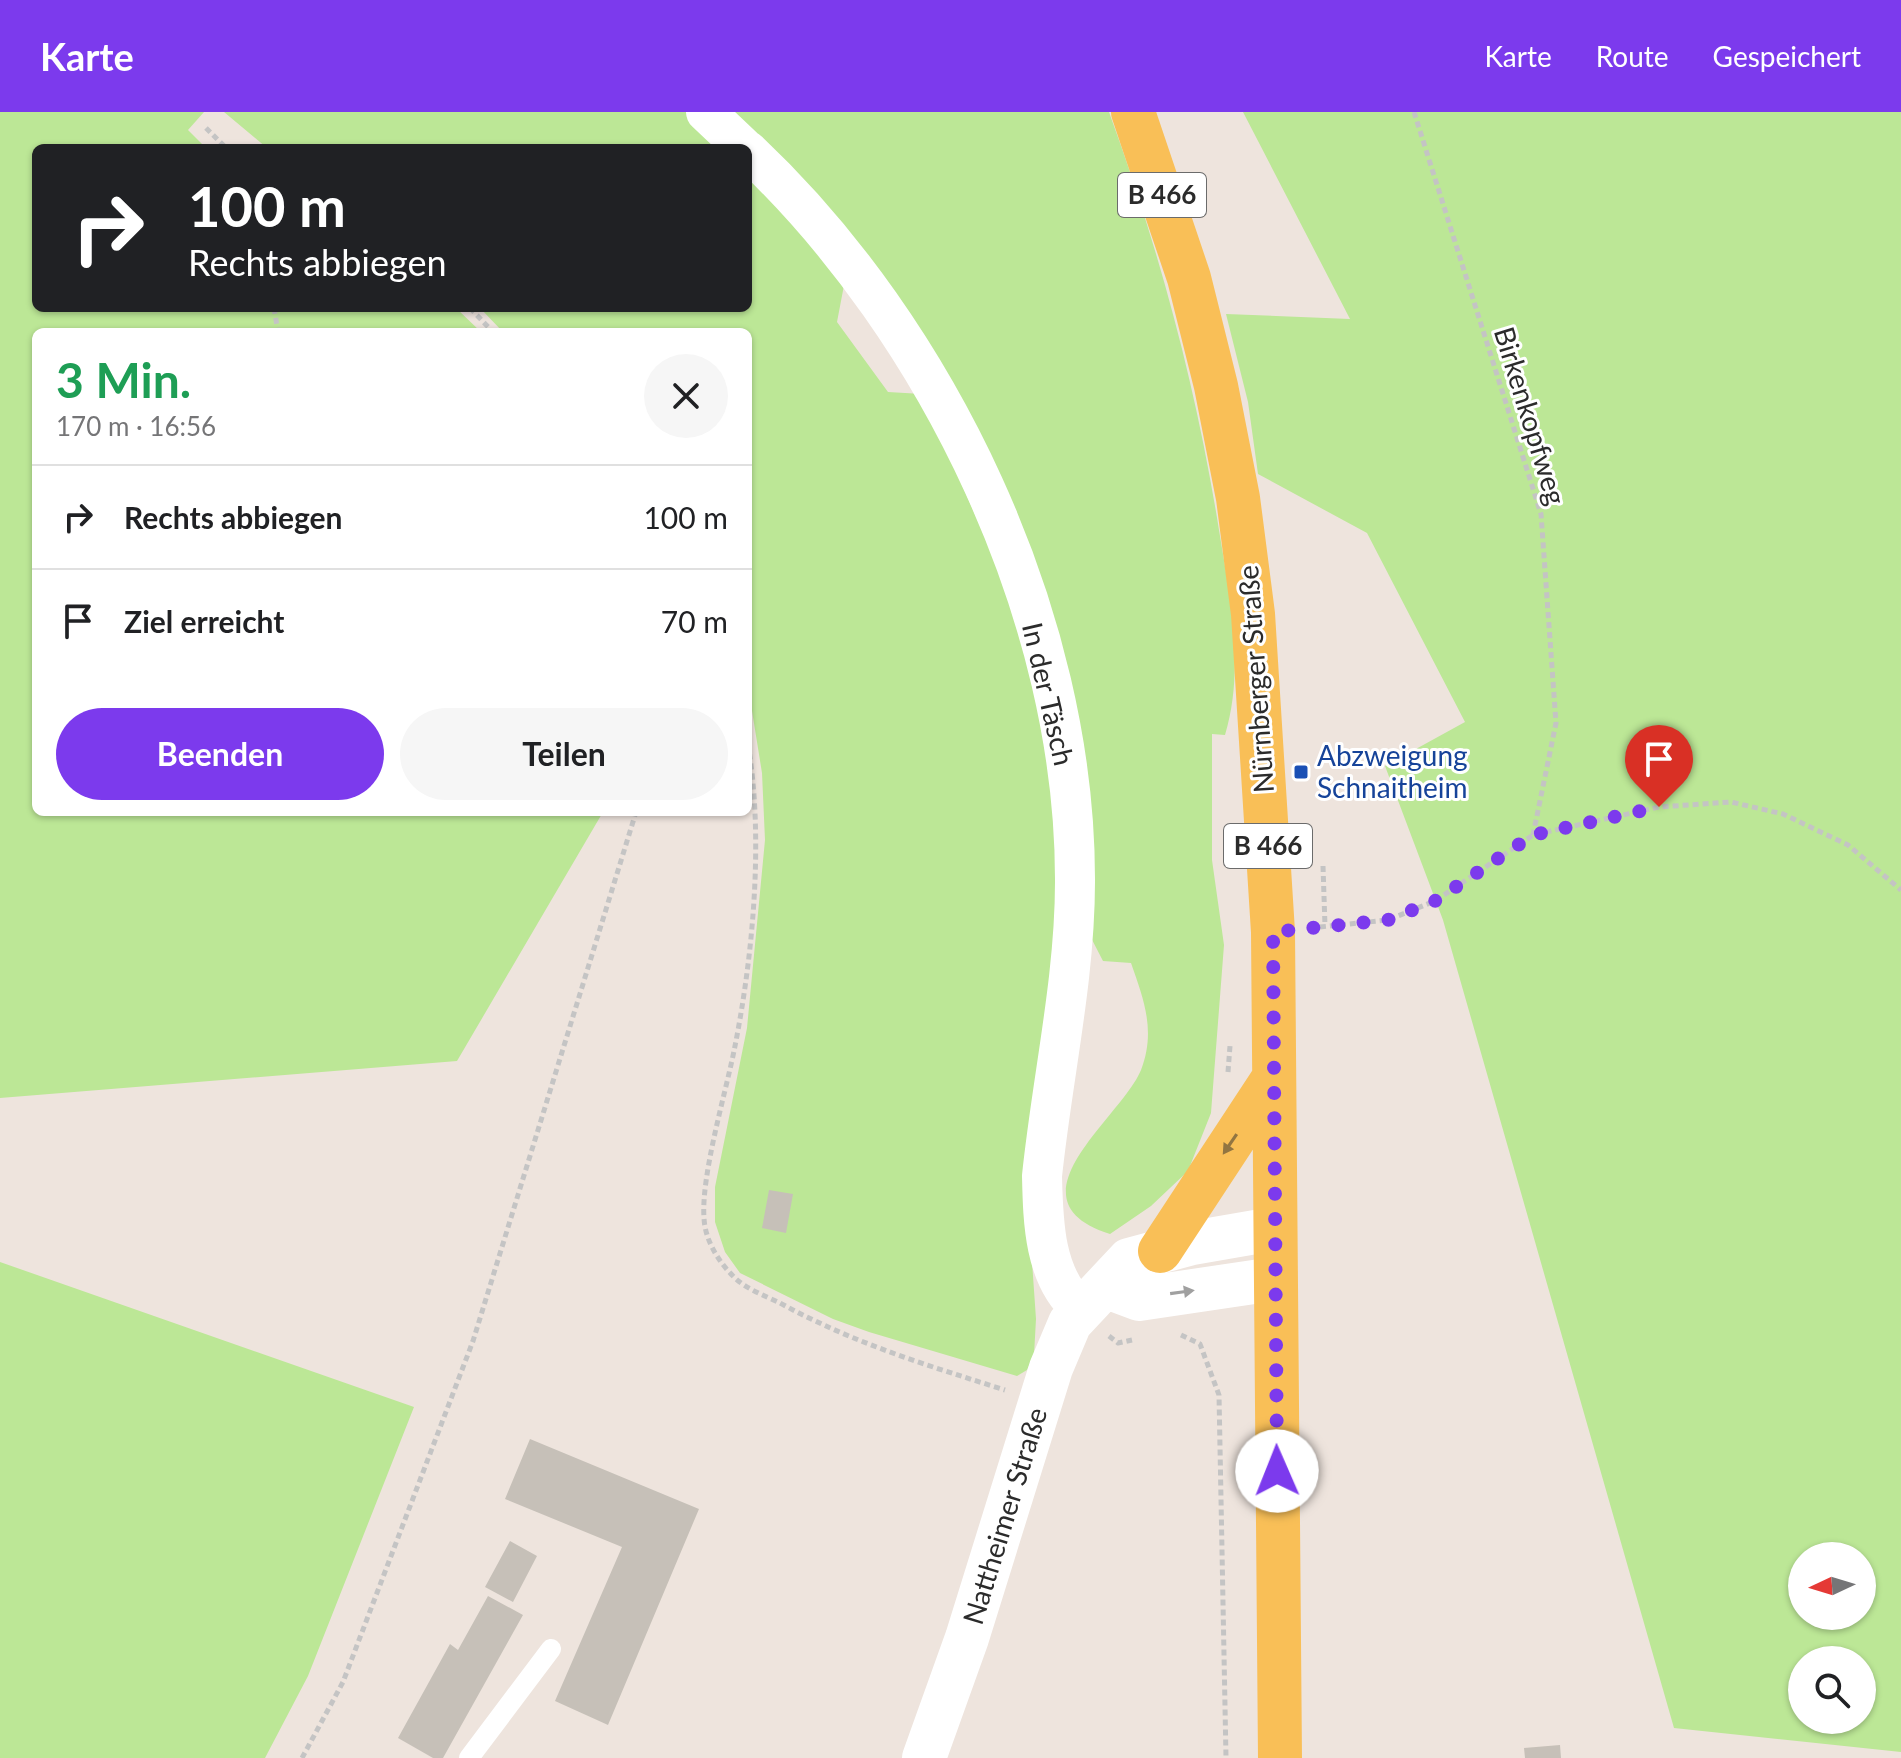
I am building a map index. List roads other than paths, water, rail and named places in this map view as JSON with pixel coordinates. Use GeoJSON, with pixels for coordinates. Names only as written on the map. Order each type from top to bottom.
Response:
{"type":"FeatureCollection","features":[{"type":"Feature","properties":{"kind":"main road","name":"Nürnberger Straße"},"geometry":{"type":"LineString","coordinates":[[1133,112],[1189,278],[1227,439],[1247,554],[1273,932],[1273,1229],[1280,1758]]}},
{"type":"Feature","properties":{"kind":"main road"},"geometry":{"type":"LineString","coordinates":[[1160,1251],[1273,1079]]}},
{"type":"Feature","properties":{"kind":"street","name":"In der Täsch"},"geometry":{"type":"LineString","coordinates":[[706,112],[740,144]]}},
{"type":"Feature","properties":{"kind":"street","name":"In der Täsch"},"geometry":{"type":"LineString","coordinates":[[752,157],[854,270],[918,363],[997,519],[1036,631],[1064,755],[1073,819],[1075,882],[1072,941],[1043,1162],[1042,1205],[1055,1271],[1067,1297],[1093,1298]]}},
{"type":"Feature","properties":{"kind":"street","name":"Nattheimer Straße"},"geometry":{"type":"LineString","coordinates":[[924,1758],[967,1638],[1060,1345],[1093,1298],[1129,1260],[1273,1229]]}},
{"type":"Feature","properties":{"kind":"street"},"geometry":{"type":"LineString","coordinates":[[1093,1298],[1139,1299],[1274,1279]]}},
{"type":"Feature","properties":{"kind":"lane"},"geometry":{"type":"LineString","coordinates":[[469,1758],[551,1649]]}},
{"type":"Feature","properties":{"kind":"place","name":"Abzweigung Schnaitheim"},"geometry":{"type":"Point","coordinates":[1301,772]}}]}
